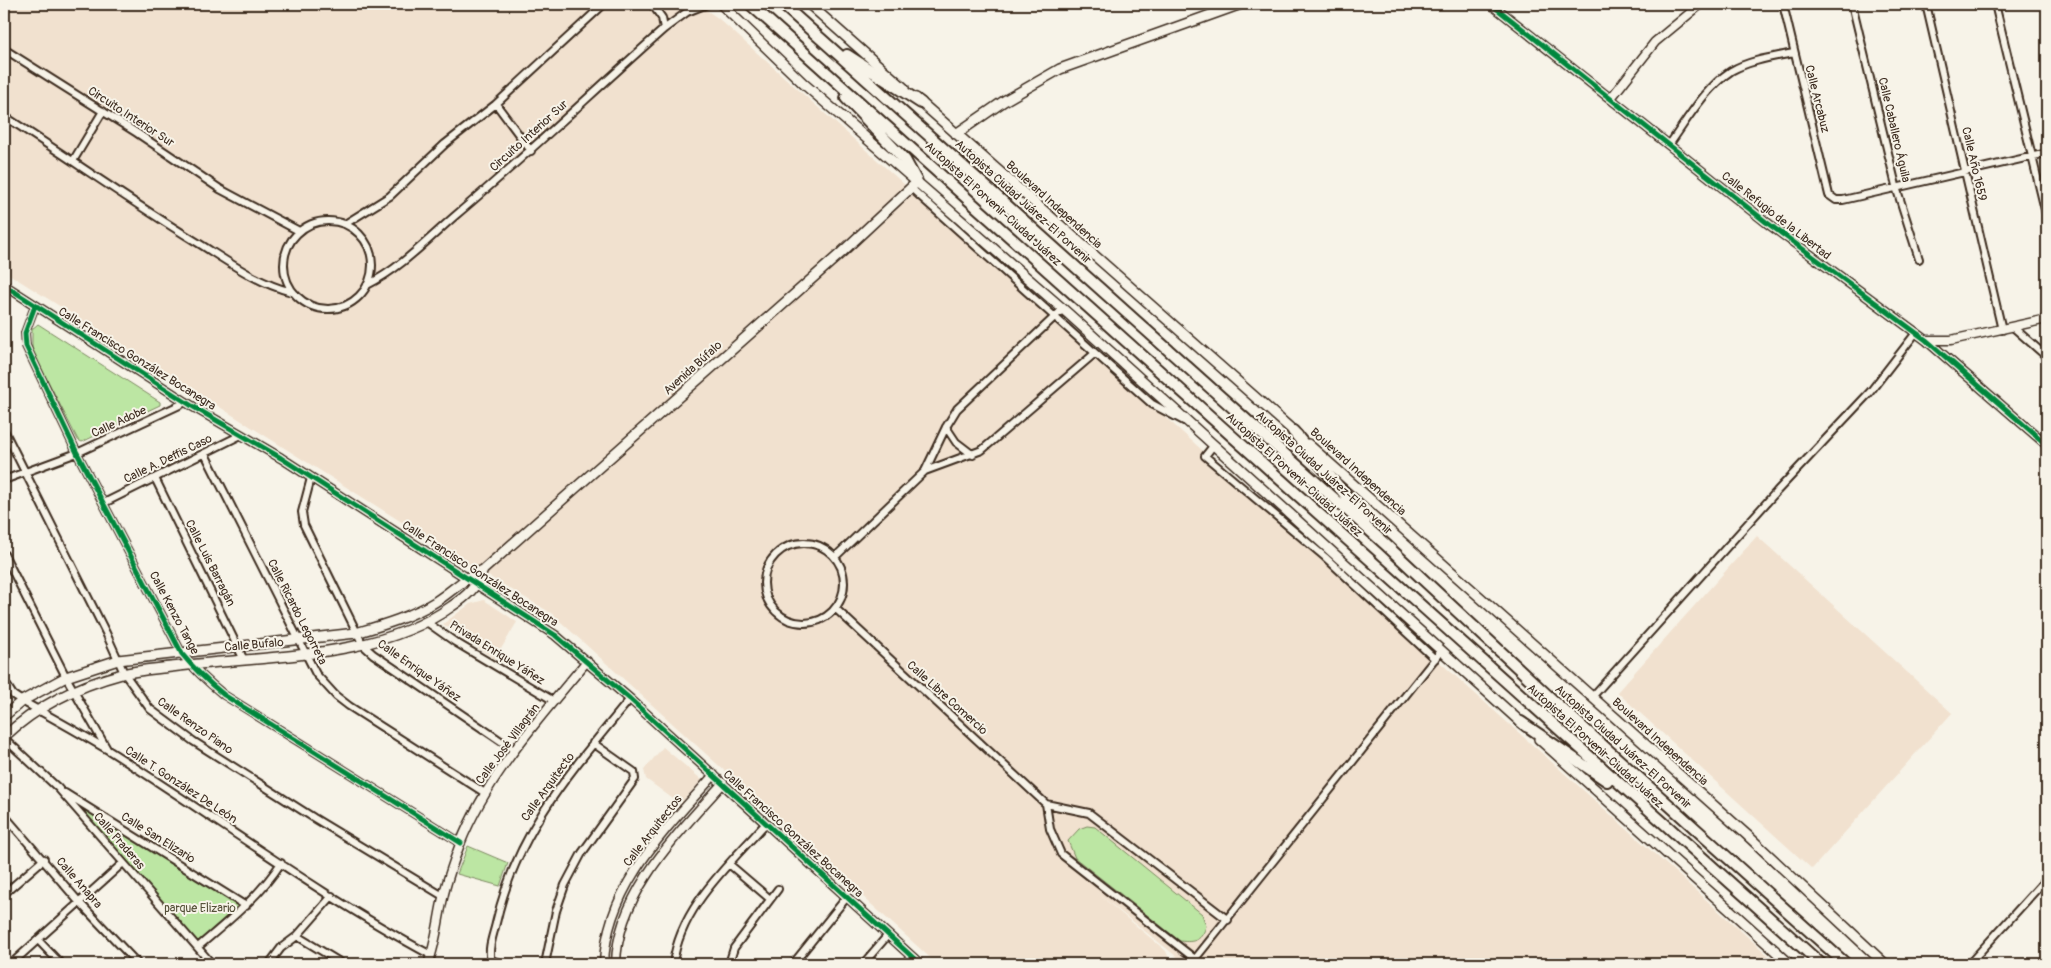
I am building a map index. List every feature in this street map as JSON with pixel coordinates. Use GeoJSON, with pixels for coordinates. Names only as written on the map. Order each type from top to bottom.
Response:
{"type":"FeatureCollection","features":[{"type":"Feature","properties":{"kind":"highway","name":"Autopista El Porvenir-Ciudad Juárez"},"geometry":{"type":"LineString","coordinates":[[750,4],[1640,804],[1822,964]]}},
{"type":"Feature","properties":{"kind":"highway","name":"Autopista Ciudad Juárez-El Porvenir"},"geometry":{"type":"LineString","coordinates":[[782,4],[1385,544],[1560,707],[1846,964]]}},
{"type":"Feature","properties":{"kind":"highway"},"geometry":{"type":"LineString","coordinates":[[819,36],[921,103]]}},
{"type":"Feature","properties":{"kind":"highway"},"geometry":{"type":"LineString","coordinates":[[819,67],[905,160],[914,185]]}},
{"type":"Feature","properties":{"kind":"highway"},"geometry":{"type":"LineString","coordinates":[[1293,431],[1385,544]]}},
{"type":"Feature","properties":{"kind":"highway"},"geometry":{"type":"LineString","coordinates":[[1521,722],[1640,804]]}},
{"type":"Feature","properties":{"kind":"main road"},"geometry":{"type":"LineString","coordinates":[[721,4],[804,84],[914,185],[948,208],[1063,309],[1214,446],[1347,571],[1441,651],[1790,964]]}},
{"type":"Feature","properties":{"kind":"main road","name":"Boulevard Independencia"},"geometry":{"type":"LineString","coordinates":[[810,4],[1747,835],[1885,964]]}},
{"type":"Feature","properties":{"kind":"main road"},"geometry":{"type":"LineString","coordinates":[[956,134],[1004,101],[1060,69],[1241,4]]}},
{"type":"Feature","properties":{"kind":"main road","name":"Avenida Búfalo"},"geometry":{"type":"LineString","coordinates":[[467,577],[483,570],[914,185]]}},
{"type":"Feature","properties":{"kind":"main road","name":"Avenida Búfalo"},"geometry":{"type":"LineString","coordinates":[[478,584],[483,570]]}},
{"type":"Feature","properties":{"kind":"main road","name":"Calle Bufalo"},"geometry":{"type":"LineString","coordinates":[[4,716],[22,701],[66,677],[118,660],[356,633],[422,610],[437,601],[467,577]]}},
{"type":"Feature","properties":{"kind":"main road","name":"Calle Bufalo"},"geometry":{"type":"LineString","coordinates":[[4,737],[36,709],[74,690],[124,673],[363,645],[428,622],[456,604],[478,584]]}},
{"type":"Feature","properties":{"kind":"street"},"geometry":{"type":"LineString","coordinates":[[345,224],[390,196],[445,144],[496,104],[604,4]]}},
{"type":"Feature","properties":{"kind":"street"},"geometry":{"type":"LineString","coordinates":[[652,4],[662,18],[664,29]]}},
{"type":"Feature","properties":{"kind":"street","name":"Circuito Interior Sur"},"geometry":{"type":"LineString","coordinates":[[367,285],[388,274],[531,152],[592,93],[664,29],[687,12],[706,4]]}},
{"type":"Feature","properties":{"kind":"street","name":"Calle Refugio de la Libertad"},"geometry":{"type":"LineString","coordinates":[[1491,4],[1766,222],[1926,340],[2047,445]]}},
{"type":"Feature","properties":{"kind":"street"},"geometry":{"type":"LineString","coordinates":[[1611,98],[1655,42],[1701,4]]}},
{"type":"Feature","properties":{"kind":"street","name":"Calle Arcabuz"},"geometry":{"type":"LineString","coordinates":[[1783,4],[1829,195],[1832,198],[1843,200],[1896,190]]}},
{"type":"Feature","properties":{"kind":"street","name":"Calle Caballero Águila"},"geometry":{"type":"LineString","coordinates":[[1852,4],[1896,190],[1919,259]]}},
{"type":"Feature","properties":{"kind":"street","name":"Calle Año 1659"},"geometry":{"type":"LineString","coordinates":[[1928,4],[1964,173],[2002,330]]}},
{"type":"Feature","properties":{"kind":"street"},"geometry":{"type":"LineString","coordinates":[[1995,4],[2047,218]]}},
{"type":"Feature","properties":{"kind":"street","name":"Circuito Interior Sur"},"geometry":{"type":"LineString","coordinates":[[4,49],[103,111],[220,189],[300,231]]}},
{"type":"Feature","properties":{"kind":"street"},"geometry":{"type":"LineString","coordinates":[[1669,145],[1710,90],[1732,71],[1753,62],[1794,53]]}},
{"type":"Feature","properties":{"kind":"street"},"geometry":{"type":"LineString","coordinates":[[496,104],[531,152]]}},
{"type":"Feature","properties":{"kind":"street"},"geometry":{"type":"LineString","coordinates":[[73,161],[103,111]]}},
{"type":"Feature","properties":{"kind":"street"},"geometry":{"type":"LineString","coordinates":[[4,116],[73,161],[126,199],[262,282],[292,292],[307,304],[325,309],[336,308],[354,300],[367,285],[371,274],[369,250],[355,230],[345,224],[321,221],[300,231],[291,240],[284,264],[292,292]]}},
{"type":"Feature","properties":{"kind":"street"},"geometry":{"type":"LineString","coordinates":[[1896,190],[2047,153]]}},
{"type":"Feature","properties":{"kind":"street"},"geometry":{"type":"LineString","coordinates":[[914,185],[941,215],[1094,354],[1152,404],[1190,424]]}},
{"type":"Feature","properties":{"kind":"street"},"geometry":{"type":"LineString","coordinates":[[941,215],[948,208]]}},
{"type":"Feature","properties":{"kind":"street","name":"Calle Francisco González Bocanegra"},"geometry":{"type":"LineString","coordinates":[[4,285],[186,402],[311,478],[525,614],[587,661],[630,698],[920,964]]}},
{"type":"Feature","properties":{"kind":"street","name":"Calle Kenzo Tange"},"geometry":{"type":"LineString","coordinates":[[35,306],[25,334],[26,346],[78,453],[182,654],[204,680],[224,695],[461,843]]}},
{"type":"Feature","properties":{"kind":"street"},"geometry":{"type":"LineString","coordinates":[[835,557],[925,471],[946,427],[966,400],[1063,309]]}},
{"type":"Feature","properties":{"kind":"street"},"geometry":{"type":"LineString","coordinates":[[1926,340],[1951,340],[2047,319]]}},
{"type":"Feature","properties":{"kind":"street"},"geometry":{"type":"LineString","coordinates":[[2013,327],[2047,357]]}},
{"type":"Feature","properties":{"kind":"street"},"geometry":{"type":"LineString","coordinates":[[1079,339],[1086,331]]}},
{"type":"Feature","properties":{"kind":"street"},"geometry":{"type":"LineString","coordinates":[[1592,698],[1777,491],[1870,392],[1916,334]]}},
{"type":"Feature","properties":{"kind":"street"},"geometry":{"type":"LineString","coordinates":[[925,471],[974,455],[1001,436],[1094,354]]}},
{"type":"Feature","properties":{"kind":"street","name":"Calle Adobe"},"geometry":{"type":"LineString","coordinates":[[4,480],[78,453],[186,402]]}},
{"type":"Feature","properties":{"kind":"street"},"geometry":{"type":"LineString","coordinates":[[946,427],[956,442],[974,455]]}},
{"type":"Feature","properties":{"kind":"street","name":"Calle Renzo Piano"},"geometry":{"type":"LineString","coordinates":[[4,430],[124,673],[150,709],[193,741],[314,818],[443,896]]}},
{"type":"Feature","properties":{"kind":"street","name":"Calle A. Deffis Caso"},"geometry":{"type":"LineString","coordinates":[[104,503],[241,435]]}},
{"type":"Feature","properties":{"kind":"street"},"geometry":{"type":"LineString","coordinates":[[1214,446],[1205,456],[1347,571],[1435,659]]}},
{"type":"Feature","properties":{"kind":"street","name":"Calle Ricardo Legorreta"},"geometry":{"type":"LineString","coordinates":[[205,454],[316,674],[336,696],[414,749],[484,793]]}},
{"type":"Feature","properties":{"kind":"street","name":"Calle Luis Barragán"},"geometry":{"type":"LineString","coordinates":[[155,478],[244,658]]}},
{"type":"Feature","properties":{"kind":"street","name":"Calle Enrique Yáñez"},"geometry":{"type":"LineString","coordinates":[[311,478],[302,512],[304,525],[363,645],[372,654],[514,750]]}},
{"type":"Feature","properties":{"kind":"street"},"geometry":{"type":"LineString","coordinates":[[812,543],[825,548],[835,557],[841,569],[844,582],[842,596],[834,608],[824,618],[811,622],[790,621],[778,614],[769,603],[763,582],[770,561],[779,551],[792,544],[812,543]]}},
{"type":"Feature","properties":{"kind":"street","name":"Calle T. González De León"},"geometry":{"type":"LineString","coordinates":[[4,554],[66,677],[108,750],[332,896],[431,955]]}},
{"type":"Feature","properties":{"kind":"street","name":"Calle Libre Comercio"},"geometry":{"type":"LineString","coordinates":[[834,608],[1046,804]]}},
{"type":"Feature","properties":{"kind":"street","name":"Privada Enrique Yáñez"},"geometry":{"type":"LineString","coordinates":[[428,622],[455,642],[554,701]]}},
{"type":"Feature","properties":{"kind":"street"},"geometry":{"type":"LineString","coordinates":[[1228,920],[1089,813],[1046,804],[1050,829],[1061,854],[1193,962],[1228,920],[1441,651]]}},
{"type":"Feature","properties":{"kind":"street","name":"Calle José Villagrán"},"geometry":{"type":"LineString","coordinates":[[428,964],[443,896],[461,843],[484,793],[514,750],[587,661]]}},
{"type":"Feature","properties":{"kind":"street"},"geometry":{"type":"LineString","coordinates":[[4,681],[13,695],[22,701],[108,750]]}},
{"type":"Feature","properties":{"kind":"street","name":"Calle Arquitecto"},"geometry":{"type":"LineString","coordinates":[[502,964],[493,962],[490,957],[502,902],[513,867],[531,828],[593,744],[630,698]]}},
{"type":"Feature","properties":{"kind":"street","name":"Calle Praderas"},"geometry":{"type":"LineString","coordinates":[[4,737],[58,788],[212,964]]}},
{"type":"Feature","properties":{"kind":"street"},"geometry":{"type":"LineString","coordinates":[[545,964],[556,911],[565,885],[582,853],[635,778],[634,772],[593,744]]}},
{"type":"Feature","properties":{"kind":"street","name":"Calle Arquitectos"},"geometry":{"type":"LineString","coordinates":[[604,964],[608,936],[618,901],[645,857],[714,775]]}},
{"type":"Feature","properties":{"kind":"street","name":"Calle Arquitectos"},"geometry":{"type":"LineString","coordinates":[[616,964],[620,938],[629,907],[662,857],[723,783]]}},
{"type":"Feature","properties":{"kind":"street","name":"Calle San Elizario"},"geometry":{"type":"LineString","coordinates":[[58,788],[246,906]]}},
{"type":"Feature","properties":{"kind":"street","name":"Calle Anapra"},"geometry":{"type":"LineString","coordinates":[[4,817],[138,964]]}},
{"type":"Feature","properties":{"kind":"street"},"geometry":{"type":"LineString","coordinates":[[673,964],[677,942],[686,920],[729,864],[766,823]]}},
{"type":"Feature","properties":{"kind":"street"},"geometry":{"type":"LineString","coordinates":[[4,894],[44,859]]}},
{"type":"Feature","properties":{"kind":"street"},"geometry":{"type":"LineString","coordinates":[[11,964],[39,941],[123,863]]}},
{"type":"Feature","properties":{"kind":"street"},"geometry":{"type":"LineString","coordinates":[[198,947],[246,906],[269,881],[281,863]]}},
{"type":"Feature","properties":{"kind":"street"},"geometry":{"type":"LineString","coordinates":[[729,864],[770,899]]}},
{"type":"Feature","properties":{"kind":"street"},"geometry":{"type":"LineString","coordinates":[[1969,964],[2047,878]]}},
{"type":"Feature","properties":{"kind":"street"},"geometry":{"type":"LineString","coordinates":[[729,964],[734,948],[778,889]]}},
{"type":"Feature","properties":{"kind":"street"},"geometry":{"type":"LineString","coordinates":[[269,964],[281,948],[297,936],[332,896]]}},
{"type":"Feature","properties":{"kind":"street"},"geometry":{"type":"LineString","coordinates":[[793,964],[847,897]]}},
{"type":"Feature","properties":{"kind":"street"},"geometry":{"type":"LineString","coordinates":[[618,901],[629,907]]}},
{"type":"Feature","properties":{"kind":"street"},"geometry":{"type":"LineString","coordinates":[[863,964],[888,935]]}},
{"type":"Feature","properties":{"kind":"street"},"geometry":{"type":"LineString","coordinates":[[297,936],[343,964]]}},
{"type":"Feature","properties":{"kind":"street"},"geometry":{"type":"LineString","coordinates":[[39,941],[61,964]]}},
{"type":"Feature","properties":{"kind":"shaded area"},"geometry":{"type":"Polygon","coordinates":[[[4,4],[697,4],[718,18],[1778,964],[1186,964],[1097,893],[1166,951],[1171,964],[937,964],[551,613],[473,567],[4,271],[4,4]]]}},
{"type":"Feature","properties":{"kind":"shaded area"},"geometry":{"type":"Polygon","coordinates":[[[1757,536],[1952,713],[1812,869],[1617,692],[1757,536]]]}},
{"type":"Feature","properties":{"kind":"shaded area"},"geometry":{"type":"Polygon","coordinates":[[[484,600],[517,622],[495,659],[443,624],[470,604],[484,600]]]}},
{"type":"Feature","properties":{"kind":"shaded area"},"geometry":{"type":"Polygon","coordinates":[[[663,747],[702,780],[680,804],[646,779],[644,770],[663,747]]]}},
{"type":"Feature","properties":{"kind":"green space"},"geometry":{"type":"Polygon","coordinates":[[[38,324],[160,402],[160,405],[82,442],[78,440],[32,350],[32,329],[38,324]]]}},
{"type":"Feature","properties":{"kind":"green space","name":"parque Elizario"},"geometry":{"type":"Polygon","coordinates":[[[58,788],[246,906],[198,947],[58,788]]]}},
{"type":"Feature","properties":{"kind":"green space"},"geometry":{"type":"Polygon","coordinates":[[[1087,826],[1095,827],[1202,914],[1206,926],[1202,935],[1194,941],[1180,941],[1075,858],[1068,841],[1079,829],[1087,826]]]}},
{"type":"Feature","properties":{"kind":"green space"},"geometry":{"type":"Polygon","coordinates":[[[468,846],[508,863],[500,886],[457,874],[468,846]]]}},
{"type":"Feature","properties":{"kind":"cycle path"},"geometry":{"type":"LineString","coordinates":[[1491,4],[1766,222],[1926,340],[2047,445]]}},
{"type":"Feature","properties":{"kind":"cycle path"},"geometry":{"type":"LineString","coordinates":[[4,285],[192,406],[281,458],[555,635],[630,699],[920,964]]}},
{"type":"Feature","properties":{"kind":"cycle path"},"geometry":{"type":"LineString","coordinates":[[35,306],[25,333],[26,346],[77,453],[182,654],[202,676],[224,695],[461,843]]}}]}
